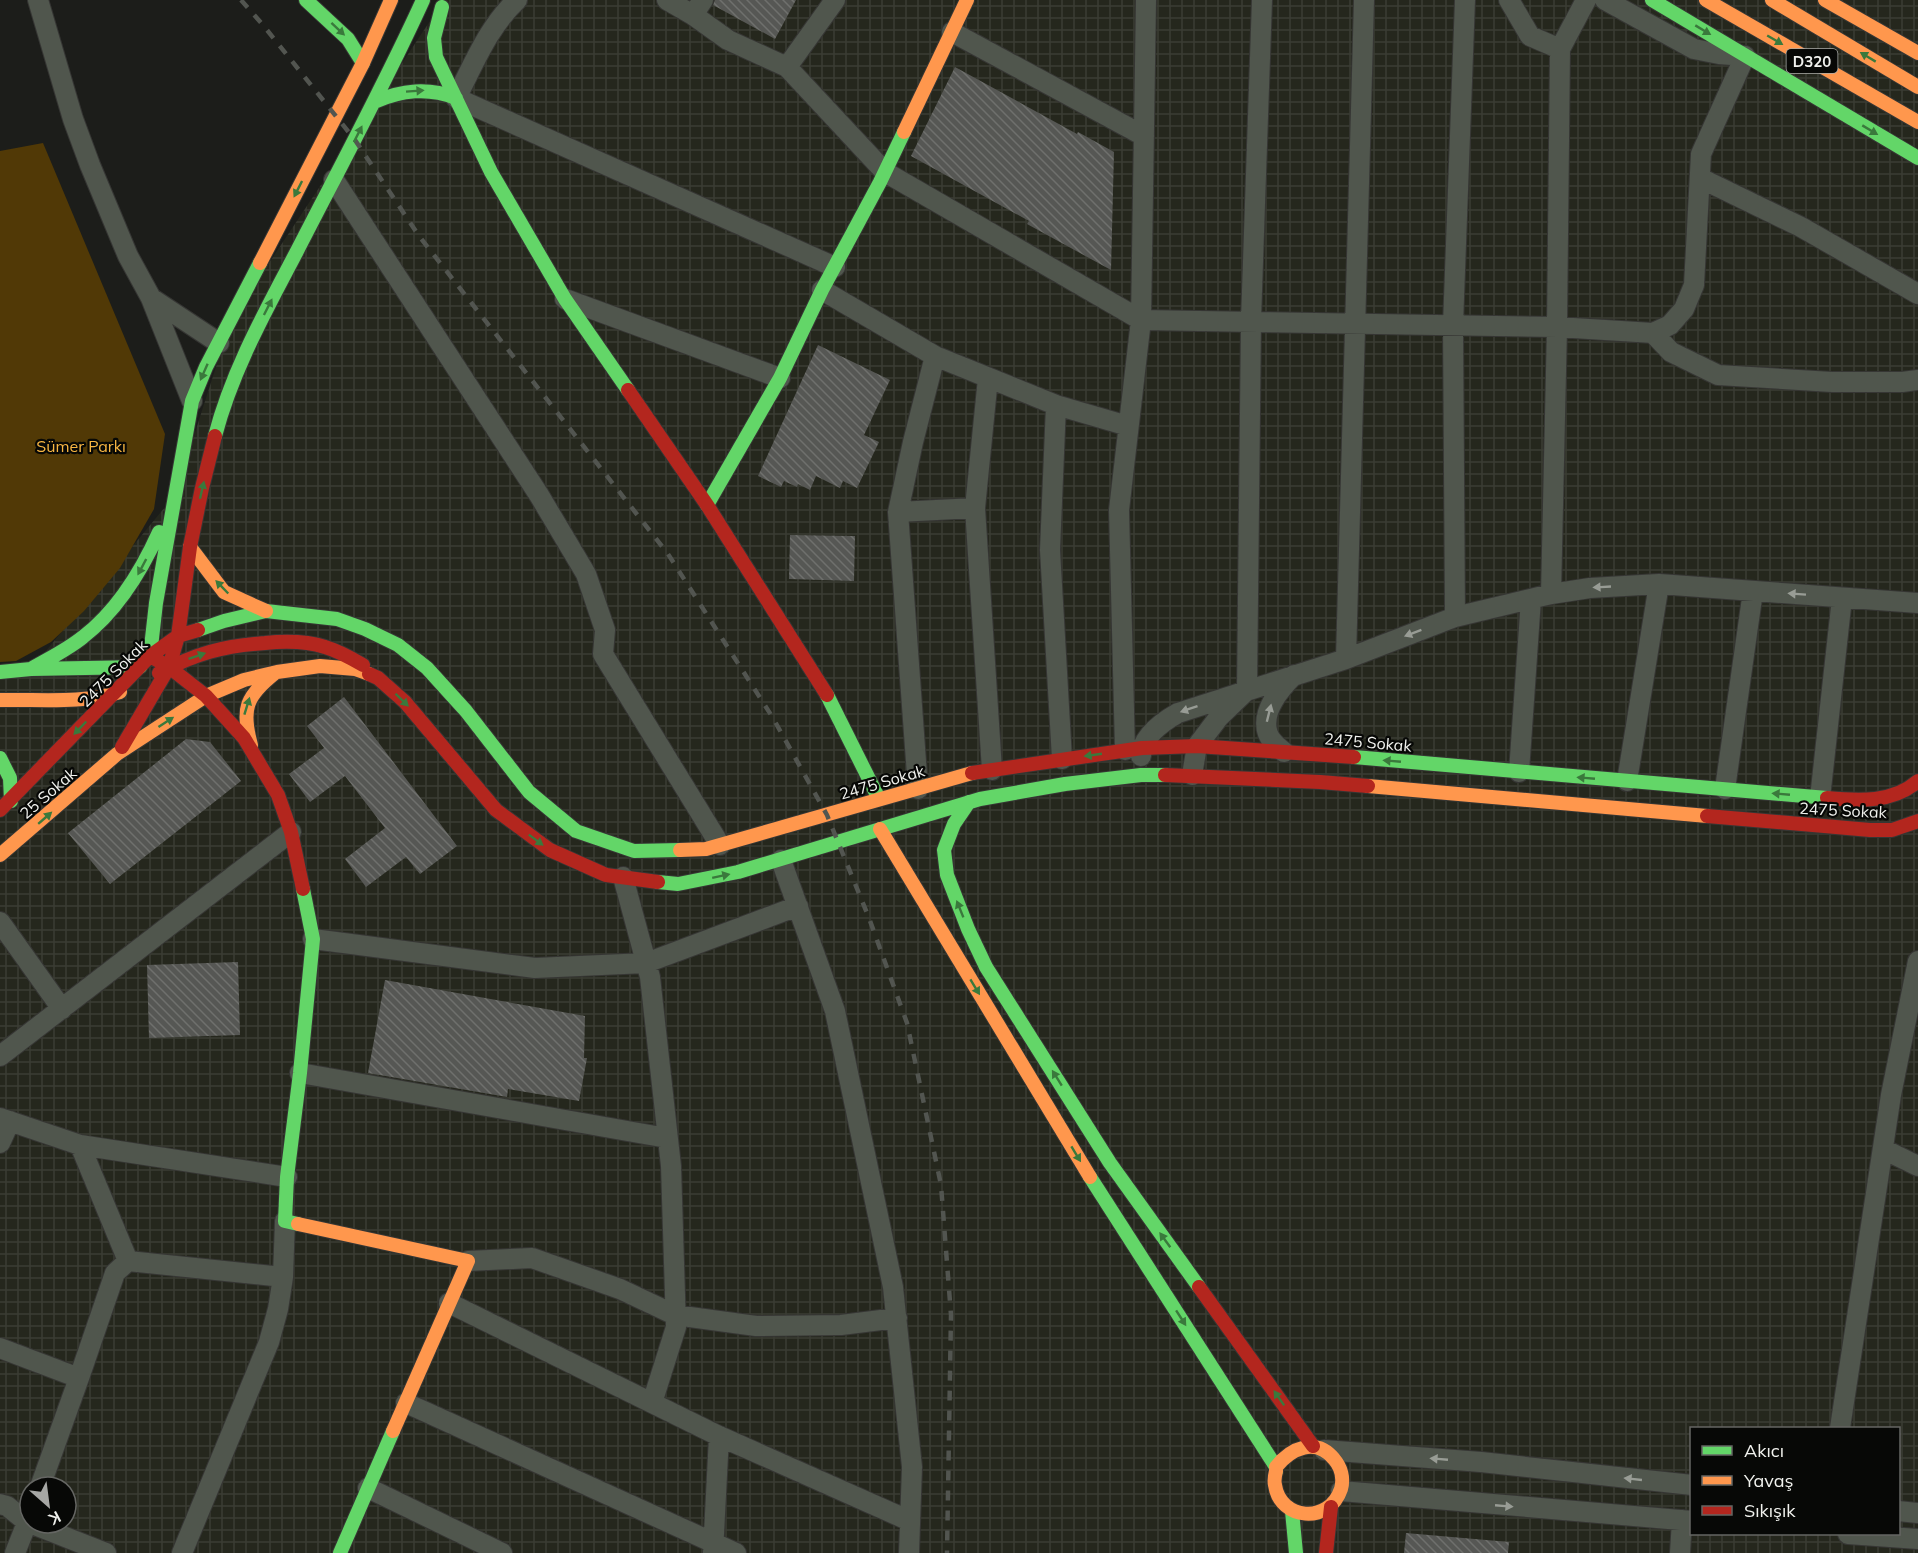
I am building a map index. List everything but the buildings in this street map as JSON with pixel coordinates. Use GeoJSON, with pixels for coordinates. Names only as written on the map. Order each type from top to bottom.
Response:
{"type":"FeatureCollection","features":[{"type":"Feature","properties":{"kind":"main road"},"geometry":{"type":"LineString","coordinates":[[306,0],[348,39],[363,63]]}},
{"type":"Feature","properties":{"kind":"main road"},"geometry":{"type":"LineString","coordinates":[[117,754],[169,667],[178,636],[190,547],[218,424],[233,381],[254,333],[374,102],[423,0]]}},
{"type":"Feature","properties":{"kind":"main road"},"geometry":{"type":"LineString","coordinates":[[707,505],[780,378],[822,290],[885,172],[967,0]]}},
{"type":"Feature","properties":{"kind":"main road"},"geometry":{"type":"LineString","coordinates":[[1653,0],[1918,158]]}},
{"type":"Feature","properties":{"kind":"main road","name":"D320"},"geometry":{"type":"LineString","coordinates":[[1706,0],[1918,122]]}},
{"type":"Feature","properties":{"kind":"main road","name":"D320"},"geometry":{"type":"LineString","coordinates":[[1772,0],[1918,87]]}},
{"type":"Feature","properties":{"kind":"main road"},"geometry":{"type":"LineString","coordinates":[[1825,0],[1918,53]]}},
{"type":"Feature","properties":{"kind":"main road"},"geometry":{"type":"LineString","coordinates":[[340,1553],[468,1261],[285,1221],[287,1177],[313,939],[291,832],[278,795],[244,738],[206,696],[169,667],[150,656],[156,603],[192,401],[206,367],[363,63],[389,2]]}},
{"type":"Feature","properties":{"kind":"main road"},"geometry":{"type":"LineString","coordinates":[[443,4],[434,38],[435,51],[491,172],[566,299],[707,505],[832,703],[879,799]]}},
{"type":"Feature","properties":{"kind":"main road"},"geometry":{"type":"LineString","coordinates":[[420,49],[443,4]]}},
{"type":"Feature","properties":{"kind":"main road"},"geometry":{"type":"LineString","coordinates":[[363,63],[364,27]]}},
{"type":"Feature","properties":{"kind":"main road"},"geometry":{"type":"LineString","coordinates":[[374,102],[404,72]]}},
{"type":"Feature","properties":{"kind":"main road"},"geometry":{"type":"LineString","coordinates":[[374,102],[402,92],[424,90],[437,91],[456,98]]}},
{"type":"Feature","properties":{"kind":"main road"},"geometry":{"type":"LineString","coordinates":[[31,669],[83,638],[108,615],[136,577],[158,537],[175,494]]}},
{"type":"Feature","properties":{"kind":"main road"},"geometry":{"type":"LineString","coordinates":[[190,547],[224,592],[266,611]]}},
{"type":"Feature","properties":{"kind":"main road","name":"2475 Sokak"},"geometry":{"type":"LineString","coordinates":[[5,805],[150,656],[178,636],[224,621],[266,611],[337,620],[365,629],[398,645],[427,668],[529,792],[576,831],[633,851],[706,849],[971,773],[1133,749],[1197,746],[1284,752],[1856,800],[1899,794],[1916,787]]}},
{"type":"Feature","properties":{"kind":"main road"},"geometry":{"type":"LineString","coordinates":[[0,700],[76,699],[112,695],[169,667],[225,647],[297,641],[319,644],[350,656],[378,678]]}},
{"type":"Feature","properties":{"kind":"main road","name":"2475 Sokak"},"geometry":{"type":"LineString","coordinates":[[117,754],[206,696],[244,680],[277,672],[320,666],[355,669],[378,678],[405,702],[496,810],[550,849],[606,874],[678,884],[738,872],[781,860],[969,802],[1065,784],[1141,775],[1192,775],[1320,782],[1870,830],[1892,830],[1918,821]]}},
{"type":"Feature","properties":{"kind":"main road"},"geometry":{"type":"LineString","coordinates":[[0,672],[31,669],[140,667]]}},
{"type":"Feature","properties":{"kind":"main road"},"geometry":{"type":"LineString","coordinates":[[252,750],[245,726],[246,702],[260,684],[277,672]]}},
{"type":"Feature","properties":{"kind":"main road","name":"25 Sokak"},"geometry":{"type":"LineString","coordinates":[[0,855],[117,754]]}},
{"type":"Feature","properties":{"kind":"main road"},"geometry":{"type":"LineString","coordinates":[[0,758],[9,771],[13,783],[5,805]]}},
{"type":"Feature","properties":{"kind":"main road"},"geometry":{"type":"LineString","coordinates":[[969,802],[954,824],[944,850],[947,875],[986,967],[1110,1163],[1318,1448]]}},
{"type":"Feature","properties":{"kind":"main road"},"geometry":{"type":"LineString","coordinates":[[880,829],[1089,1176],[1276,1467]]}},
{"type":"Feature","properties":{"kind":"main road"},"geometry":{"type":"LineString","coordinates":[[1326,1553],[1342,1476],[1339,1465],[1333,1456],[1318,1448],[1302,1447],[1291,1451],[1276,1467],[1275,1490],[1280,1500],[1293,1511],[1310,1515],[1321,1512],[1336,1499]]}},
{"type":"Feature","properties":{"kind":"main road"},"geometry":{"type":"LineString","coordinates":[[1293,1511],[1296,1553]]}},
{"type":"Feature","properties":{"kind":"street"},"geometry":{"type":"LineString","coordinates":[[38,0],[73,120],[90,165],[128,256],[151,298],[192,401]]}},
{"type":"Feature","properties":{"kind":"street"},"geometry":{"type":"LineString","coordinates":[[517,0],[484,42],[456,98],[836,267]]}},
{"type":"Feature","properties":{"kind":"street"},"geometry":{"type":"LineString","coordinates":[[667,0],[698,7],[728,40],[787,67],[885,172],[1141,320],[1251,320],[1557,327],[1653,333],[1670,325],[1684,309],[1694,285],[1701,154],[1745,56],[1694,49],[1605,0]]}},
{"type":"Feature","properties":{"kind":"street"},"geometry":{"type":"LineString","coordinates":[[787,67],[835,0]]}},
{"type":"Feature","properties":{"kind":"street"},"geometry":{"type":"LineString","coordinates":[[1141,775],[1133,749],[1119,510],[1141,320],[1146,0]]}},
{"type":"Feature","properties":{"kind":"street"},"geometry":{"type":"LineString","coordinates":[[1192,775],[1197,746],[1219,717],[1246,690],[1251,320],[1262,0]]}},
{"type":"Feature","properties":{"kind":"street"},"geometry":{"type":"LineString","coordinates":[[1346,659],[1364,0]]}},
{"type":"Feature","properties":{"kind":"street"},"geometry":{"type":"LineString","coordinates":[[1455,617],[1453,325],[1465,0]]}},
{"type":"Feature","properties":{"kind":"street"},"geometry":{"type":"LineString","coordinates":[[1509,0],[1530,36],[1560,49]]}},
{"type":"Feature","properties":{"kind":"street"},"geometry":{"type":"LineString","coordinates":[[1551,594],[1560,49],[1586,0]]}},
{"type":"Feature","properties":{"kind":"street"},"geometry":{"type":"LineString","coordinates":[[952,32],[1144,135]]}},
{"type":"Feature","properties":{"kind":"street"},"geometry":{"type":"LineString","coordinates":[[1700,178],[1801,227],[1918,294]]}},
{"type":"Feature","properties":{"kind":"street"},"geometry":{"type":"LineString","coordinates":[[334,180],[539,495],[586,574],[605,630],[603,654],[720,845]]}},
{"type":"Feature","properties":{"kind":"street"},"geometry":{"type":"LineString","coordinates":[[822,290],[935,356],[1056,405],[1128,426]]}},
{"type":"Feature","properties":{"kind":"street"},"geometry":{"type":"LineString","coordinates":[[151,298],[219,343]]}},
{"type":"Feature","properties":{"kind":"street"},"geometry":{"type":"LineString","coordinates":[[566,299],[780,378]]}},
{"type":"Feature","properties":{"kind":"street"},"geometry":{"type":"LineString","coordinates":[[1653,333],[1671,352],[1718,375],[1832,382],[1918,380]]}},
{"type":"Feature","properties":{"kind":"street"},"geometry":{"type":"LineString","coordinates":[[918,789],[898,512],[935,356]]}},
{"type":"Feature","properties":{"kind":"street"},"geometry":{"type":"LineString","coordinates":[[988,378],[975,508],[992,770]]}},
{"type":"Feature","properties":{"kind":"street"},"geometry":{"type":"LineString","coordinates":[[1056,405],[1050,550],[1062,759]]}},
{"type":"Feature","properties":{"kind":"street"},"geometry":{"type":"LineString","coordinates":[[898,512],[975,508]]}},
{"type":"Feature","properties":{"kind":"street"},"geometry":{"type":"LineString","coordinates":[[1133,749],[1178,713],[1346,659],[1455,617],[1551,594],[1590,588],[1659,584],[1918,603]]}},
{"type":"Feature","properties":{"kind":"street"},"geometry":{"type":"LineString","coordinates":[[1627,781],[1659,584]]}},
{"type":"Feature","properties":{"kind":"street"},"geometry":{"type":"LineString","coordinates":[[1725,789],[1753,591]]}},
{"type":"Feature","properties":{"kind":"street"},"geometry":{"type":"LineString","coordinates":[[1820,798],[1842,598]]}},
{"type":"Feature","properties":{"kind":"street"},"geometry":{"type":"LineString","coordinates":[[1519,772],[1530,599]]}},
{"type":"Feature","properties":{"kind":"street"},"geometry":{"type":"LineString","coordinates":[[1284,752],[1268,735],[1267,717],[1278,693],[1294,675]]}},
{"type":"Feature","properties":{"kind":"street"},"geometry":{"type":"LineString","coordinates":[[0,1056],[291,832]]}},
{"type":"Feature","properties":{"kind":"street"},"geometry":{"type":"LineString","coordinates":[[781,860],[835,1011],[894,1287],[912,1467],[909,1553]]}},
{"type":"Feature","properties":{"kind":"street"},"geometry":{"type":"LineString","coordinates":[[623,877],[650,977],[671,1166],[676,1327],[652,1403]]}},
{"type":"Feature","properties":{"kind":"street"},"geometry":{"type":"LineString","coordinates":[[313,939],[535,968],[646,963],[798,906]]}},
{"type":"Feature","properties":{"kind":"street"},"geometry":{"type":"LineString","coordinates":[[0,922],[62,1009]]}},
{"type":"Feature","properties":{"kind":"street"},"geometry":{"type":"LineString","coordinates":[[1840,1427],[1891,1095],[1914,1004],[1918,961]]}},
{"type":"Feature","properties":{"kind":"street"},"geometry":{"type":"LineString","coordinates":[[300,1073],[667,1138]]}},
{"type":"Feature","properties":{"kind":"street"},"geometry":{"type":"LineString","coordinates":[[0,1143],[5,1119],[80,1145],[287,1177]]}},
{"type":"Feature","properties":{"kind":"street"},"geometry":{"type":"LineString","coordinates":[[80,1145],[128,1261]]}},
{"type":"Feature","properties":{"kind":"street"},"geometry":{"type":"LineString","coordinates":[[1883,1149],[1918,1166]]}},
{"type":"Feature","properties":{"kind":"street"},"geometry":{"type":"LineString","coordinates":[[182,1553],[259,1371],[269,1342],[278,1309],[283,1277],[285,1221]]}},
{"type":"Feature","properties":{"kind":"street"},"geometry":{"type":"LineString","coordinates":[[468,1261],[532,1258],[620,1289],[675,1315],[756,1326],[841,1325],[897,1318]]}},
{"type":"Feature","properties":{"kind":"street"},"geometry":{"type":"LineString","coordinates":[[44,1475],[115,1273],[128,1261],[283,1277]]}},
{"type":"Feature","properties":{"kind":"street"},"geometry":{"type":"LineString","coordinates":[[449,1303],[719,1436],[910,1521]]}},
{"type":"Feature","properties":{"kind":"street"},"geometry":{"type":"LineString","coordinates":[[0,1348],[79,1378]]}},
{"type":"Feature","properties":{"kind":"street"},"geometry":{"type":"LineString","coordinates":[[406,1403],[714,1548],[736,1553]]}},
{"type":"Feature","properties":{"kind":"street"},"geometry":{"type":"LineString","coordinates":[[714,1548],[719,1436]]}},
{"type":"Feature","properties":{"kind":"street"},"geometry":{"type":"LineString","coordinates":[[1318,1448],[1481,1462],[1690,1485]]}},
{"type":"Feature","properties":{"kind":"street"},"geometry":{"type":"LineString","coordinates":[[368,1488],[502,1553]]}},
{"type":"Feature","properties":{"kind":"street"},"geometry":{"type":"LineString","coordinates":[[1336,1499],[1687,1521],[1680,1553]]}},
{"type":"Feature","properties":{"kind":"street"},"geometry":{"type":"LineString","coordinates":[[0,1504],[18,1512]]}},
{"type":"Feature","properties":{"kind":"street"},"geometry":{"type":"LineString","coordinates":[[1900,1511],[1918,1513]]}},
{"type":"Feature","properties":{"kind":"street"},"geometry":{"type":"LineString","coordinates":[[15,1553],[22,1535]]}},
{"type":"Feature","properties":{"kind":"street"},"geometry":{"type":"LineString","coordinates":[[66,1535],[106,1553]]}},
{"type":"Feature","properties":{"kind":"street"},"geometry":{"type":"LineString","coordinates":[[1871,1535],[1918,1539]]}},
{"type":"Feature","properties":{"kind":"shaded area"},"geometry":{"type":"Polygon","coordinates":[[[444,0],[1918,0],[1918,1553],[0,1553],[0,673],[31,669],[175,495],[231,320],[444,0]]]}},
{"type":"Feature","properties":{"kind":"green space","name":"Sümer Parkı"},"geometry":{"type":"Polygon","coordinates":[[[43,143],[165,434],[154,509],[120,568],[84,611],[51,642],[16,661],[0,662],[0,151],[43,143]]]}},
{"type":"Feature","properties":{"kind":"railway"},"geometry":{"type":"LineString","coordinates":[[241,0],[355,140],[419,236],[668,554],[773,718],[827,815],[869,918],[907,1023],[941,1185],[951,1315],[947,1553]]}},
{"type":"Feature","properties":{"kind":"traffic: fast"},"geometry":{"type":"LineString","coordinates":[[306,0],[348,39],[363,63]]}},
{"type":"Feature","properties":{"kind":"traffic: fast"},"geometry":{"type":"LineString","coordinates":[[215,436],[230,388],[250,342],[377,96],[423,0]]}},
{"type":"Feature","properties":{"kind":"traffic: fast"},"geometry":{"type":"LineString","coordinates":[[1652,0],[1918,158]]}},
{"type":"Feature","properties":{"kind":"traffic: fast"},"geometry":{"type":"LineString","coordinates":[[442,7],[434,38],[436,57],[491,172],[565,299],[628,390]]}},
{"type":"Feature","properties":{"kind":"traffic: fast"},"geometry":{"type":"LineString","coordinates":[[374,102],[415,91],[435,92],[456,98]]}},
{"type":"Feature","properties":{"kind":"traffic: fast"},"geometry":{"type":"LineString","coordinates":[[707,505],[780,378],[822,290],[904,132]]}},
{"type":"Feature","properties":{"kind":"traffic: fast"},"geometry":{"type":"LineString","coordinates":[[150,656],[156,603],[192,401],[206,367],[260,263]]}},
{"type":"Feature","properties":{"kind":"traffic: fast"},"geometry":{"type":"LineString","coordinates":[[31,669],[77,642],[107,615],[136,576],[159,532]]}},
{"type":"Feature","properties":{"kind":"traffic: fast"},"geometry":{"type":"LineString","coordinates":[[198,630],[266,611],[337,619],[365,629],[398,645],[427,668],[466,711],[529,792],[576,831],[634,851],[680,850]]}},
{"type":"Feature","properties":{"kind":"traffic: fast"},"geometry":{"type":"LineString","coordinates":[[0,672],[31,669],[140,667]]}},
{"type":"Feature","properties":{"kind":"traffic: fast"},"geometry":{"type":"LineString","coordinates":[[827,695],[879,799]]}},
{"type":"Feature","properties":{"kind":"traffic: fast"},"geometry":{"type":"LineString","coordinates":[[1354,757],[1827,798]]}},
{"type":"Feature","properties":{"kind":"traffic: fast"},"geometry":{"type":"LineString","coordinates":[[0,758],[10,778],[11,801]]}},
{"type":"Feature","properties":{"kind":"traffic: fast"},"geometry":{"type":"LineString","coordinates":[[658,882],[678,884],[738,872],[980,799],[1065,784],[1141,775],[1165,775]]}},
{"type":"Feature","properties":{"kind":"traffic: fast"},"geometry":{"type":"LineString","coordinates":[[969,802],[954,824],[944,850],[947,875],[986,967],[1110,1163],[1199,1287]]}},
{"type":"Feature","properties":{"kind":"traffic: fast"},"geometry":{"type":"LineString","coordinates":[[298,1224],[285,1221],[287,1177],[313,939],[303,889]]}},
{"type":"Feature","properties":{"kind":"traffic: fast"},"geometry":{"type":"LineString","coordinates":[[1090,1177],[1276,1467],[1276,1471]]}},
{"type":"Feature","properties":{"kind":"traffic: fast"},"geometry":{"type":"LineString","coordinates":[[340,1553],[393,1431]]}},
{"type":"Feature","properties":{"kind":"traffic: fast"},"geometry":{"type":"LineString","coordinates":[[1292,1511],[1296,1553]]}},
{"type":"Feature","properties":{"kind":"traffic: slow"},"geometry":{"type":"LineString","coordinates":[[260,263],[363,63],[391,0]]}},
{"type":"Feature","properties":{"kind":"traffic: slow"},"geometry":{"type":"LineString","coordinates":[[904,132],[967,0]]}},
{"type":"Feature","properties":{"kind":"traffic: slow"},"geometry":{"type":"LineString","coordinates":[[1706,0],[1918,122]]}},
{"type":"Feature","properties":{"kind":"traffic: slow"},"geometry":{"type":"LineString","coordinates":[[1772,0],[1918,87]]}},
{"type":"Feature","properties":{"kind":"traffic: slow"},"geometry":{"type":"LineString","coordinates":[[1825,0],[1918,53]]}},
{"type":"Feature","properties":{"kind":"traffic: slow"},"geometry":{"type":"LineString","coordinates":[[190,547],[224,592],[266,611]]}},
{"type":"Feature","properties":{"kind":"traffic: slow"},"geometry":{"type":"LineString","coordinates":[[0,855],[117,754],[206,696],[244,680],[277,672],[320,666],[355,669],[369,674]]}},
{"type":"Feature","properties":{"kind":"traffic: slow"},"geometry":{"type":"LineString","coordinates":[[251,745],[246,722],[248,704],[258,689],[275,673]]}},
{"type":"Feature","properties":{"kind":"traffic: slow"},"geometry":{"type":"LineString","coordinates":[[0,700],[76,700],[120,692]]}},
{"type":"Feature","properties":{"kind":"traffic: slow"},"geometry":{"type":"LineString","coordinates":[[680,850],[706,849],[972,773]]}},
{"type":"Feature","properties":{"kind":"traffic: slow"},"geometry":{"type":"LineString","coordinates":[[1368,786],[1707,816]]}},
{"type":"Feature","properties":{"kind":"traffic: slow"},"geometry":{"type":"LineString","coordinates":[[880,829],[1090,1177]]}},
{"type":"Feature","properties":{"kind":"traffic: slow"},"geometry":{"type":"LineString","coordinates":[[298,1224],[468,1261],[393,1431]]}},
{"type":"Feature","properties":{"kind":"traffic: slow"},"geometry":{"type":"LineString","coordinates":[[1276,1467],[1296,1450],[1319,1448],[1334,1459],[1341,1473],[1342,1485],[1335,1501],[1316,1513],[1305,1514],[1295,1511],[1279,1497],[1275,1483],[1276,1471]]}},
{"type":"Feature","properties":{"kind":"traffic: jam"},"geometry":{"type":"LineString","coordinates":[[628,390],[707,505],[827,695]]}},
{"type":"Feature","properties":{"kind":"traffic: jam"},"geometry":{"type":"LineString","coordinates":[[122,747],[169,667],[178,636],[190,547],[215,436]]}},
{"type":"Feature","properties":{"kind":"traffic: jam"},"geometry":{"type":"LineString","coordinates":[[0,810],[150,656],[178,636],[198,630]]}},
{"type":"Feature","properties":{"kind":"traffic: jam"},"geometry":{"type":"LineString","coordinates":[[159,673],[210,652],[236,646],[280,642],[318,645],[363,665]]}},
{"type":"Feature","properties":{"kind":"traffic: jam"},"geometry":{"type":"LineString","coordinates":[[150,656],[169,667],[206,696],[244,738],[278,795],[291,832],[303,889]]}},
{"type":"Feature","properties":{"kind":"traffic: jam"},"geometry":{"type":"LineString","coordinates":[[369,674],[378,678],[405,702],[496,810],[550,850],[606,875],[658,882]]}},
{"type":"Feature","properties":{"kind":"traffic: jam"},"geometry":{"type":"LineString","coordinates":[[972,773],[1142,748],[1197,746],[1354,757]]}},
{"type":"Feature","properties":{"kind":"traffic: jam"},"geometry":{"type":"LineString","coordinates":[[1165,775],[1368,786]]}},
{"type":"Feature","properties":{"kind":"traffic: jam"},"geometry":{"type":"LineString","coordinates":[[1827,798],[1863,800],[1887,797],[1918,781]]}},
{"type":"Feature","properties":{"kind":"traffic: jam"},"geometry":{"type":"LineString","coordinates":[[1707,816],[1870,830],[1892,830],[1918,821]]}},
{"type":"Feature","properties":{"kind":"traffic: jam"},"geometry":{"type":"LineString","coordinates":[[1199,1287],[1313,1446]]}},
{"type":"Feature","properties":{"kind":"traffic: jam"},"geometry":{"type":"LineString","coordinates":[[1326,1553],[1331,1507]]}}]}
